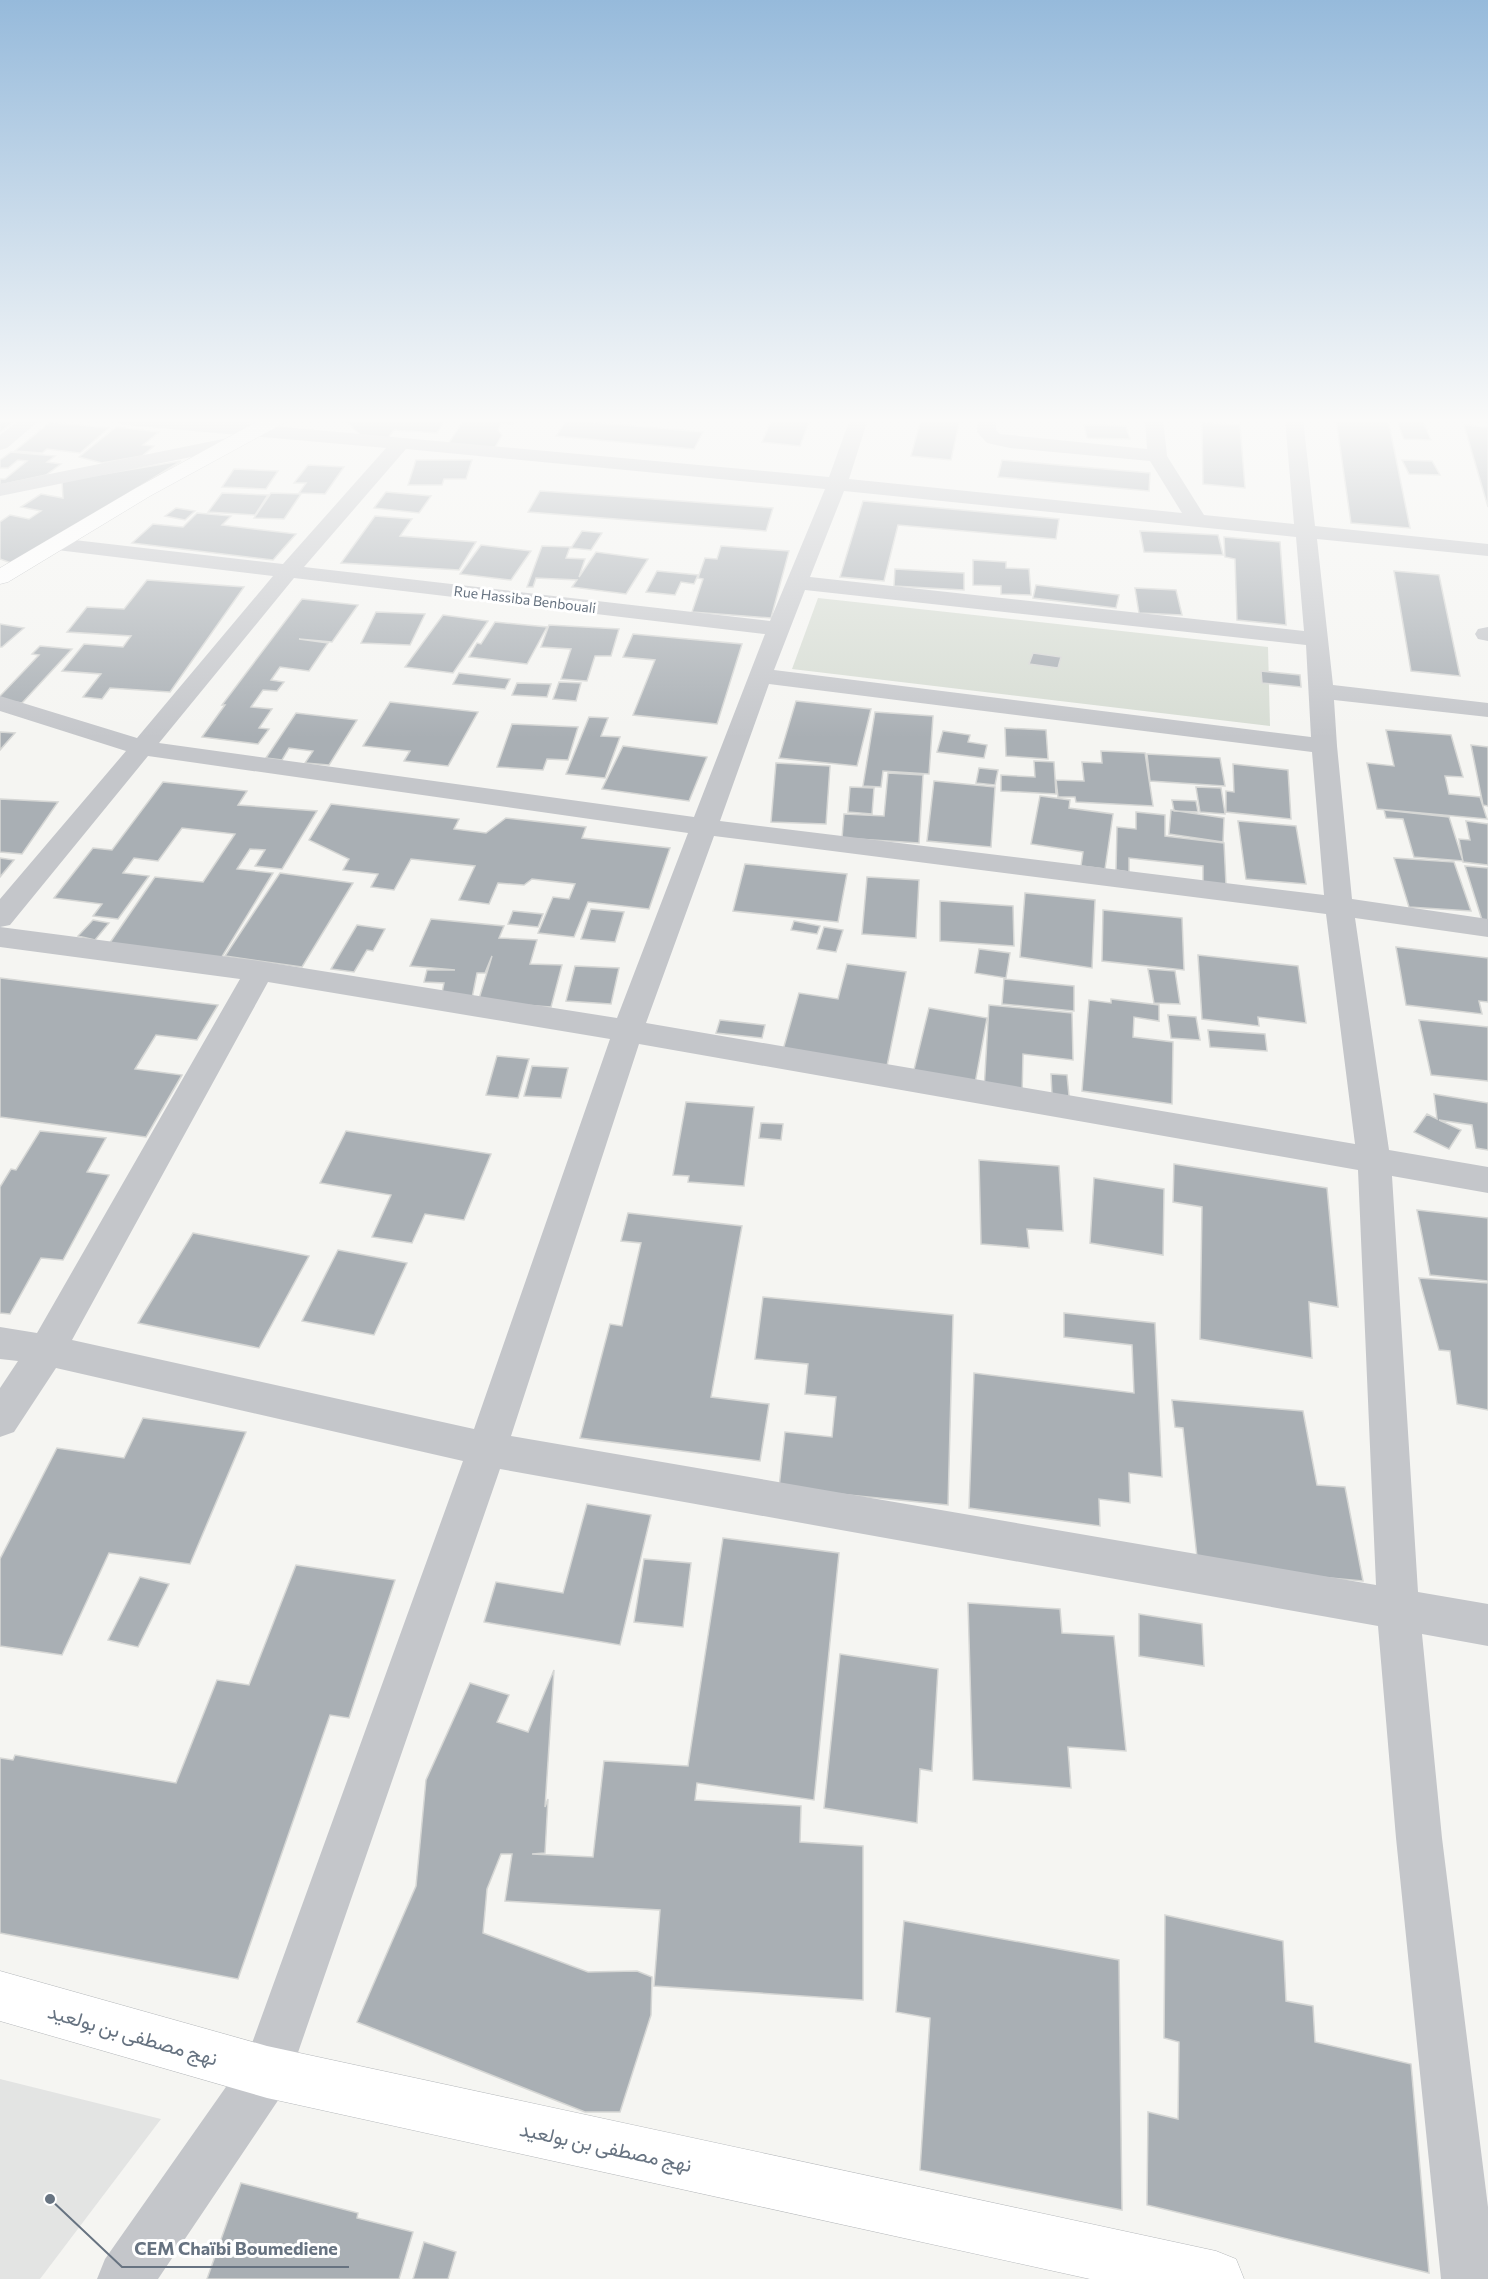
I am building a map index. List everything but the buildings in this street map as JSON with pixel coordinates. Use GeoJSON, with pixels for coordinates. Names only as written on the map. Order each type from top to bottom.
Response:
{"type":"FeatureCollection","features":[{"type":"Feature","properties":{"kind":"main road"},"geometry":{"type":"LineString","coordinates":[[5,570],[88,525]]}},
{"type":"Feature","properties":{"kind":"main road","name":"نهج مصطفى بن بولعيد"},"geometry":{"type":"LineString","coordinates":[[0,1996],[267,2072],[1216,2279]]}},
{"type":"Feature","properties":{"kind":"street"},"geometry":{"type":"LineString","coordinates":[[0,918],[329,525]]}},
{"type":"Feature","properties":{"kind":"street"},"geometry":{"type":"LineString","coordinates":[[125,2279],[267,2072],[487,1449],[628,1032],[778,629],[820,525]]}},
{"type":"Feature","properties":{"kind":"street"},"geometry":{"type":"LineString","coordinates":[[1253,525],[1488,550]]}},
{"type":"Feature","properties":{"kind":"street"},"geometry":{"type":"LineString","coordinates":[[1303,525],[1322,691],[1324,746],[1339,906],[1374,1161],[1398,1609],[1419,1838],[1469,2279]]}},
{"type":"Feature","properties":{"kind":"street","name":"Rue Hassiba Benbouali"},"geometry":{"type":"LineString","coordinates":[[57,544],[778,629]]}},
{"type":"Feature","properties":{"kind":"street"},"geometry":{"type":"LineString","coordinates":[[796,582],[1315,639]]}},
{"type":"Feature","properties":{"kind":"street"},"geometry":{"type":"LineString","coordinates":[[762,676],[1324,746]]}},
{"type":"Feature","properties":{"kind":"street"},"geometry":{"type":"LineString","coordinates":[[1322,691],[1488,710]]}},
{"type":"Feature","properties":{"kind":"street"},"geometry":{"type":"LineString","coordinates":[[0,703],[143,748],[704,827],[1339,906],[1488,928]]}},
{"type":"Feature","properties":{"kind":"street"},"geometry":{"type":"LineString","coordinates":[[0,937],[259,971],[1488,1180]]}},
{"type":"Feature","properties":{"kind":"street"},"geometry":{"type":"LineString","coordinates":[[0,1420],[47,1350],[259,971]]}},
{"type":"Feature","properties":{"kind":"street"},"geometry":{"type":"LineString","coordinates":[[0,1343],[47,1350],[487,1449],[1488,1625]]}},
{"type":"Feature","properties":{"kind":"shaded area"},"geometry":{"type":"Polygon","coordinates":[[[818,598],[1268,647],[1270,726],[792,669],[818,598]]]}},
{"type":"Feature","properties":{"kind":"shaded area"},"geometry":{"type":"Polygon","coordinates":[[[0,2079],[161,2119],[40,2279],[0,2279],[0,2079]]]}},
{"type":"Feature","properties":{"kind":"place","name":"CEM Chaïbi Boumediene"},"geometry":{"type":"Point","coordinates":[50,2199]}}]}
